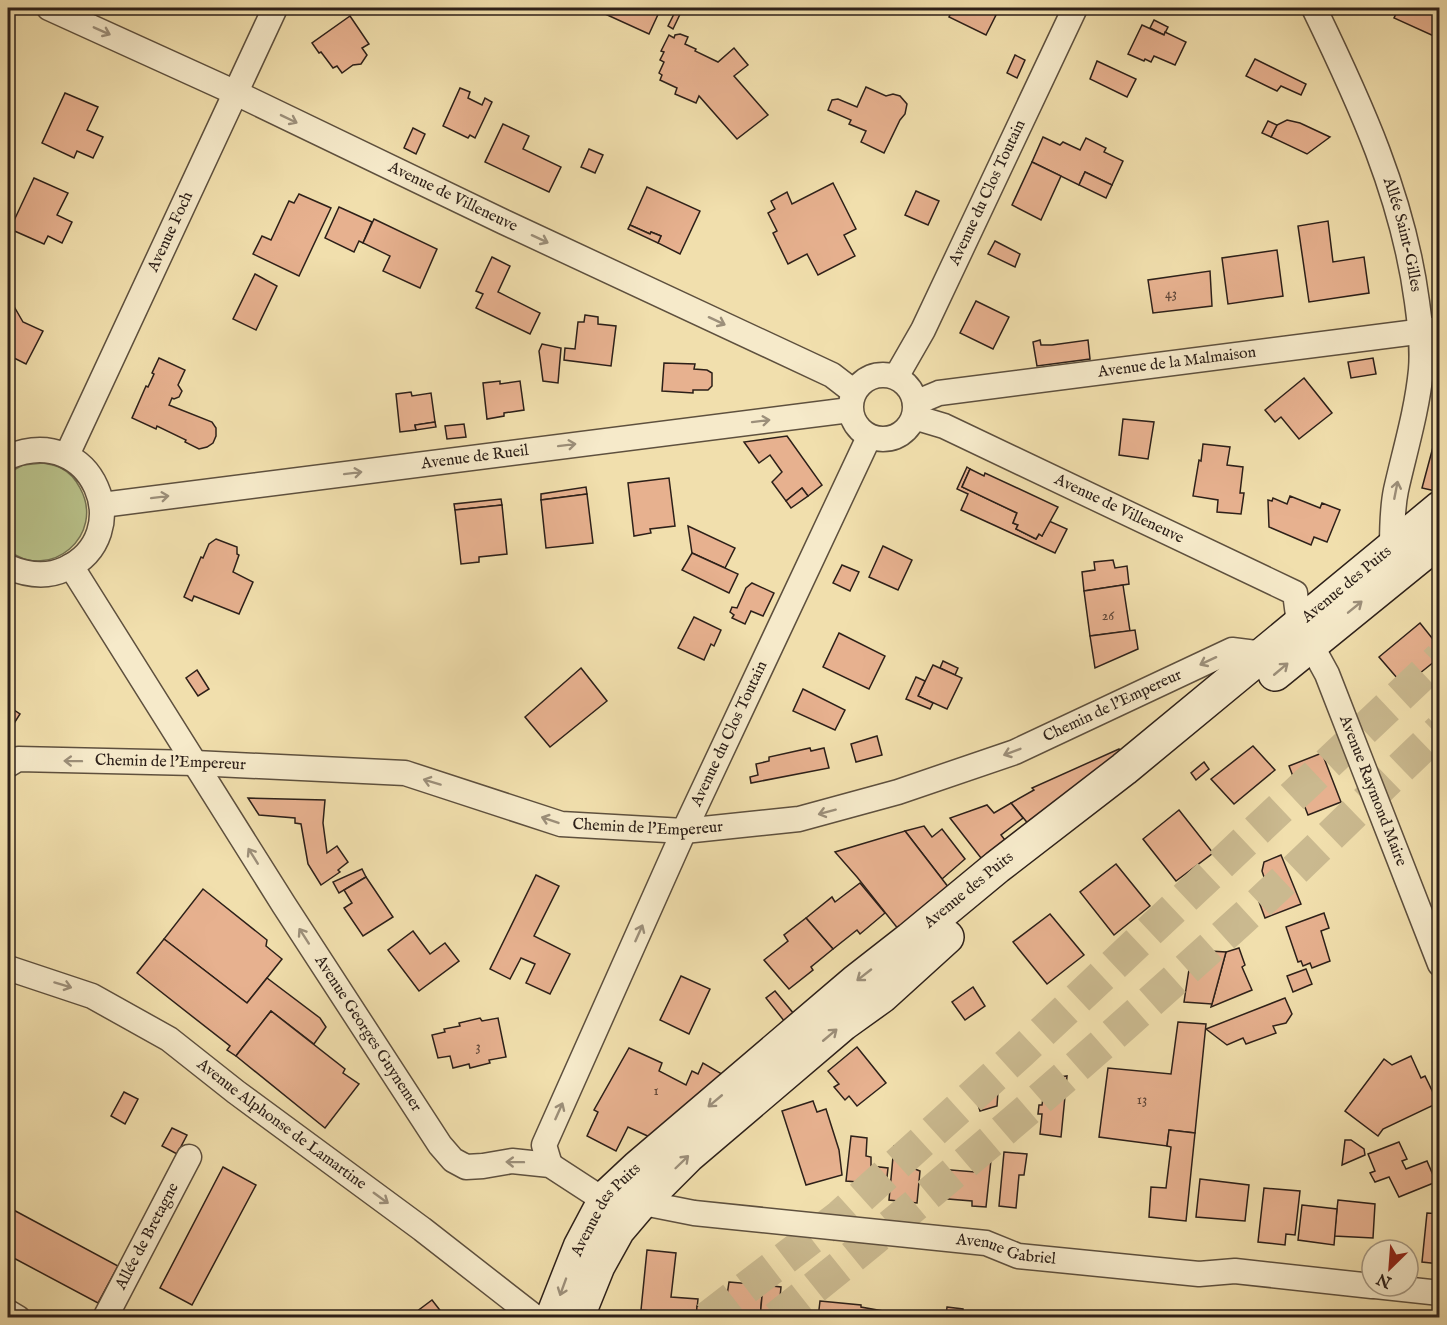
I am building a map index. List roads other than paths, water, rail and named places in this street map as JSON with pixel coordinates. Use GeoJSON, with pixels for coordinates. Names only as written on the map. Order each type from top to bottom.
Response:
{"type":"FeatureCollection","features":[{"type":"Feature","properties":{"kind":"street","name":"Avenue de Villeneuve"},"geometry":{"type":"LineString","coordinates":[[49,8],[236,93],[504,222],[832,375],[852,401]]}},
{"type":"Feature","properties":{"kind":"street","name":"Avenue Foch"},"geometry":{"type":"LineString","coordinates":[[67,455],[275,8]]}},
{"type":"Feature","properties":{"kind":"street","name":"Avenue du Clos Toutain"},"geometry":{"type":"LineString","coordinates":[[896,377],[923,330],[1075,8]]}},
{"type":"Feature","properties":{"kind":"street","name":"Allée Saint-Gilles"},"geometry":{"type":"LineString","coordinates":[[1314,8],[1385,168],[1430,330],[1421,369],[1412,428],[1396,491],[1392,516],[1392,548]]}},
{"type":"Feature","properties":{"kind":"street","name":"Avenue de la Malmaison"},"geometry":{"type":"LineString","coordinates":[[914,410],[939,393],[1430,330]]}},
{"type":"Feature","properties":{"kind":"street"},"geometry":{"type":"LineString","coordinates":[[872,376],[896,377],[908,386],[914,410],[904,432],[880,440],[860,430],[854,421],[852,401],[862,382],[872,376]]}},
{"type":"Feature","properties":{"kind":"street","name":"Avenue de Rueil"},"geometry":{"type":"LineString","coordinates":[[102,504],[852,401]]}},
{"type":"Feature","properties":{"kind":"street","name":"Avenue de Villeneuve"},"geometry":{"type":"LineString","coordinates":[[914,410],[1295,593],[1305,633]]}},
{"type":"Feature","properties":{"kind":"street","name":"Avenue du Clos Toutain"},"geometry":{"type":"LineString","coordinates":[[550,1165],[544,1145],[684,831],[869,436]]}},
{"type":"Feature","properties":{"kind":"street"},"geometry":{"type":"LineString","coordinates":[[8,457],[37,448],[67,455],[87,471],[99,492],[102,504],[102,519],[92,546],[71,566],[59,572],[39,575],[18,572],[8,567]]}},
{"type":"Feature","properties":{"kind":"street","name":"Avenue des Puits"},"geometry":{"type":"LineString","coordinates":[[918,947],[997,867],[1124,769],[1264,654],[1305,633],[1392,548],[1440,508]]}},
{"type":"Feature","properties":{"kind":"street","name":"Avenue des Puits"},"geometry":{"type":"LineString","coordinates":[[577,1317],[598,1266],[618,1230],[641,1203],[855,982],[918,947],[1305,633],[1440,540]]}},
{"type":"Feature","properties":{"kind":"street","name":"Avenue Georges Guynemer"},"geometry":{"type":"LineString","coordinates":[[71,566],[284,905],[440,1146],[453,1160],[466,1167],[512,1161],[550,1165]]}},
{"type":"Feature","properties":{"kind":"street","name":"Avenue Raymond Maire"},"geometry":{"type":"LineString","coordinates":[[1305,633],[1327,675],[1440,964]]}},
{"type":"Feature","properties":{"kind":"street","name":"Chemin de l'Empereur"},"geometry":{"type":"LineString","coordinates":[[8,765],[18,759],[195,763],[405,773],[561,824],[684,831],[799,819],[898,792],[1015,752],[1232,650],[1264,654]]}},
{"type":"Feature","properties":{"kind":"street","name":"Avenue Alphonse de Lamartine"},"geometry":{"type":"LineString","coordinates":[[8,968],[92,996],[169,1039],[536,1317]]}},
{"type":"Feature","properties":{"kind":"street","name":"Avenue des Puits"},"geometry":{"type":"LineString","coordinates":[[552,1317],[580,1247],[607,1196],[671,1138],[766,1073]]}},
{"type":"Feature","properties":{"kind":"street","name":"Allée de Bretagne"},"geometry":{"type":"LineString","coordinates":[[105,1317],[189,1157]]}},
{"type":"Feature","properties":{"kind":"street","name":"Avenue Gabriel"},"geometry":{"type":"LineString","coordinates":[[550,1165],[593,1193],[694,1213],[986,1243],[1018,1256],[1198,1274],[1235,1271],[1360,1285]]}},
{"type":"Feature","properties":{"kind":"street","name":"Avenue Gabriel"},"geometry":{"type":"LineString","coordinates":[[1420,1291],[1440,1293]]}},
{"type":"Feature","properties":{"kind":"street"},"geometry":{"type":"LineString","coordinates":[[8,1312],[18,1317]]}},
{"type":"Feature","properties":{"kind":"tunnel"},"geometry":{"type":"LineString","coordinates":[[707,1318],[840,1216],[1021,1052],[1440,658]]}},
{"type":"Feature","properties":{"kind":"tunnel"},"geometry":{"type":"LineString","coordinates":[[776,1318],[954,1173],[1127,1023],[1265,898],[1440,730]]}}]}
